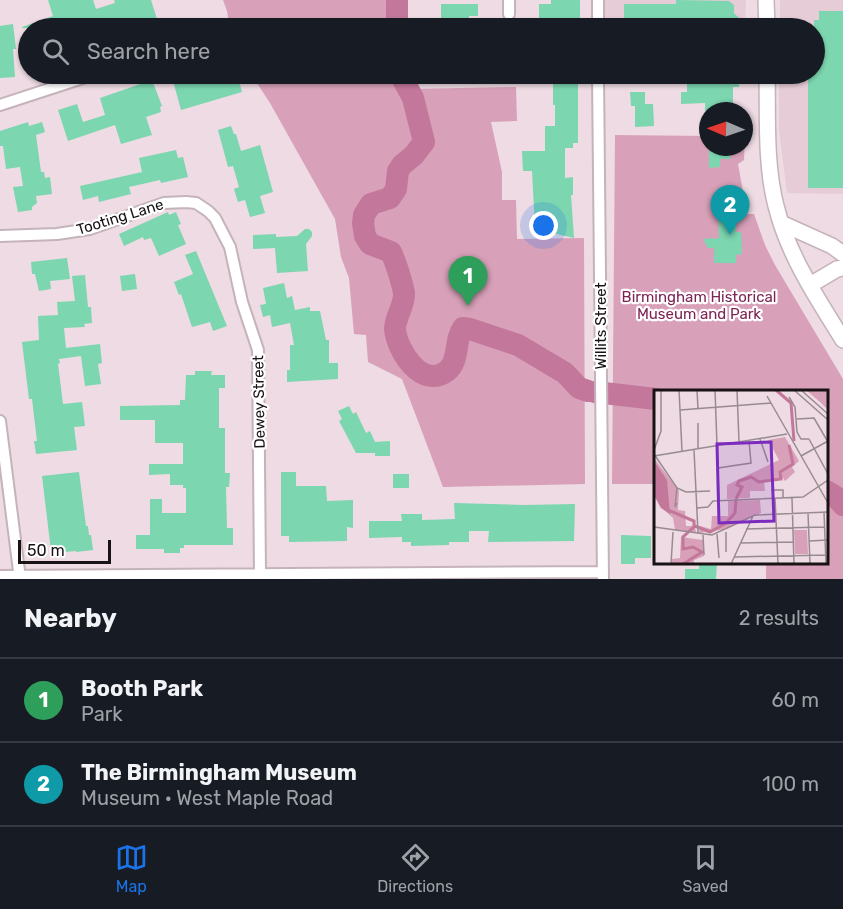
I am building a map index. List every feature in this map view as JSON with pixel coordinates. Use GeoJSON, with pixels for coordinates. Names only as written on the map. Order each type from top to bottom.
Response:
{"type":"FeatureCollection","features":[{"type":"Feature","properties":{"kind":"main road"},"geometry":{"type":"LineString","coordinates":[[766,0],[767,18]]}},
{"type":"Feature","properties":{"kind":"main road"},"geometry":{"type":"LineString","coordinates":[[767,84],[771,173],[781,223],[810,285],[843,340]]}},
{"type":"Feature","properties":{"kind":"main road"},"geometry":{"type":"LineString","coordinates":[[781,223],[832,246],[843,254]]}},
{"type":"Feature","properties":{"kind":"main road"},"geometry":{"type":"LineString","coordinates":[[810,285],[837,269],[843,268]]}},
{"type":"Feature","properties":{"kind":"street"},"geometry":{"type":"LineString","coordinates":[[508,14],[509,0]]}},
{"type":"Feature","properties":{"kind":"street"},"geometry":{"type":"LineString","coordinates":[[598,0],[598,18]]}},
{"type":"Feature","properties":{"kind":"street"},"geometry":{"type":"LineString","coordinates":[[0,105],[64,84]]}},
{"type":"Feature","properties":{"kind":"street","name":"Willits Street"},"geometry":{"type":"LineString","coordinates":[[598,84],[602,576]]}},
{"type":"Feature","properties":{"kind":"street","name":"Tooting Lane"},"geometry":{"type":"LineString","coordinates":[[0,236],[74,232],[102,226],[153,205],[186,202],[196,203],[208,211],[225,235]]}},
{"type":"Feature","properties":{"kind":"street","name":"Dewey Street"},"geometry":{"type":"LineString","coordinates":[[225,235],[235,264],[246,316],[258,351],[260,575]]}},
{"type":"Feature","properties":{"kind":"street"},"geometry":{"type":"LineString","coordinates":[[0,422],[20,578]]}},
{"type":"Feature","properties":{"kind":"street"},"geometry":{"type":"LineString","coordinates":[[0,576],[20,578],[260,575],[602,576]]}},
{"type":"Feature","properties":{"kind":"shaded area"},"geometry":{"type":"Polygon","coordinates":[[[604,0],[746,0],[745,18],[605,18],[604,0]]]}},
{"type":"Feature","properties":{"kind":"shaded area"},"geometry":{"type":"Polygon","coordinates":[[[780,0],[843,0],[843,194],[787,193],[779,130],[779,84],[825,84],[825,18],[780,18],[780,0]]]}},
{"type":"Feature","properties":{"kind":"green space"},"geometry":{"type":"Polygon","coordinates":[[[223,0],[394,0],[390,18],[228,18],[223,0]]]}},
{"type":"Feature","properties":{"kind":"green space"},"geometry":{"type":"Polygon","coordinates":[[[258,84],[410,84],[412,89],[516,87],[517,121],[491,122],[502,172],[502,200],[516,200],[517,239],[584,238],[585,484],[443,487],[402,379],[368,362],[366,335],[354,334],[349,278],[341,257],[335,219],[258,84]]]}},
{"type":"Feature","properties":{"kind":"green space","name":"Birmingham Historical Museum and Park"},"geometry":{"type":"Polygon","coordinates":[[[615,135],[699,136],[699,156],[744,156],[744,160],[738,164],[747,214],[754,214],[775,265],[843,379],[843,579],[766,579],[766,564],[828,564],[828,390],[654,390],[654,484],[612,484],[615,135]]]}},
{"type":"Feature","properties":{"kind":"building"},"geometry":{"type":"Polygon","coordinates":[[[48,0],[93,0],[96,9],[115,3],[114,0],[151,0],[157,18],[47,18],[53,16],[48,0]]]}},
{"type":"Feature","properties":{"kind":"building"},"geometry":{"type":"Polygon","coordinates":[[[551,0],[580,0],[580,18],[539,18],[539,4],[551,4],[551,0]]]}},
{"type":"Feature","properties":{"kind":"building"},"geometry":{"type":"Polygon","coordinates":[[[676,0],[729,1],[734,5],[734,13],[739,18],[624,18],[624,4],[676,4],[676,0]]]}},
{"type":"Feature","properties":{"kind":"building"},"geometry":{"type":"Polygon","coordinates":[[[441,4],[478,4],[478,16],[441,18],[441,4]]]}},
{"type":"Feature","properties":{"kind":"building"},"geometry":{"type":"Polygon","coordinates":[[[819,11],[843,11],[843,188],[808,188],[808,84],[825,84],[825,18],[819,18],[819,11]]]}},
{"type":"Feature","properties":{"kind":"building"},"geometry":{"type":"Polygon","coordinates":[[[13,24],[16,49],[13,49],[15,77],[0,78],[0,26],[13,24]]]}},
{"type":"Feature","properties":{"kind":"building"},"geometry":{"type":"Polygon","coordinates":[[[140,84],[154,84],[162,106],[160,107],[161,112],[146,117],[152,135],[121,144],[115,125],[68,141],[58,110],[77,104],[83,122],[105,115],[100,98],[140,84]]]}},
{"type":"Feature","properties":{"kind":"building"},"geometry":{"type":"Polygon","coordinates":[[[174,84],[240,84],[242,92],[181,110],[174,84]]]}},
{"type":"Feature","properties":{"kind":"building"},"geometry":{"type":"Polygon","coordinates":[[[553,84],[578,84],[578,143],[573,143],[573,148],[565,148],[565,178],[573,177],[573,195],[571,195],[574,238],[535,229],[532,171],[523,171],[522,151],[545,151],[545,126],[555,126],[555,105],[553,105],[553,84]]]}},
{"type":"Feature","properties":{"kind":"building"},"geometry":{"type":"Polygon","coordinates":[[[687,84],[739,84],[739,87],[733,87],[733,102],[681,104],[681,92],[687,92],[687,84]]]}},
{"type":"Feature","properties":{"kind":"building"},"geometry":{"type":"Polygon","coordinates":[[[630,92],[645,92],[645,104],[653,104],[654,126],[635,127],[635,106],[631,106],[630,92]]]}},
{"type":"Feature","properties":{"kind":"building"},"geometry":{"type":"Polygon","coordinates":[[[28,122],[29,126],[42,122],[45,132],[36,135],[41,172],[44,172],[45,178],[50,177],[52,194],[36,196],[37,203],[32,210],[18,212],[13,187],[23,186],[20,167],[6,169],[3,146],[0,146],[0,131],[28,122]]]}},
{"type":"Feature","properties":{"kind":"building"},"geometry":{"type":"Polygon","coordinates":[[[231,126],[241,151],[260,145],[273,192],[260,196],[265,213],[250,217],[245,200],[238,202],[234,189],[239,187],[233,166],[228,167],[218,130],[231,126]]]}},
{"type":"Feature","properties":{"kind":"building"},"geometry":{"type":"Polygon","coordinates":[[[176,150],[178,158],[183,157],[188,177],[129,187],[131,194],[99,202],[98,196],[83,200],[80,186],[142,172],[139,158],[176,150]]]}},
{"type":"Feature","properties":{"kind":"building"},"geometry":{"type":"Polygon","coordinates":[[[709,156],[730,156],[730,159],[720,159],[720,167],[709,168],[709,156]]]}},
{"type":"Feature","properties":{"kind":"building"},"geometry":{"type":"Polygon","coordinates":[[[168,212],[169,215],[176,212],[181,224],[178,225],[186,244],[159,256],[151,238],[144,240],[143,237],[124,246],[119,234],[168,212]]]}},
{"type":"Feature","properties":{"kind":"building"},"geometry":{"type":"Polygon","coordinates":[[[718,213],[729,213],[730,220],[736,220],[736,232],[741,232],[742,254],[736,255],[736,263],[714,263],[714,248],[708,248],[703,239],[719,238],[718,213]]]}},
{"type":"Feature","properties":{"kind":"building"},"geometry":{"type":"Polygon","coordinates":[[[305,229],[312,232],[306,244],[308,271],[277,273],[275,248],[253,249],[253,235],[297,236],[305,229]]]}},
{"type":"Feature","properties":{"kind":"building"},"geometry":{"type":"Polygon","coordinates":[[[196,251],[227,326],[213,331],[210,322],[192,327],[181,294],[179,295],[174,282],[193,274],[185,255],[196,251]]]}},
{"type":"Feature","properties":{"kind":"building"},"geometry":{"type":"Polygon","coordinates":[[[67,258],[70,279],[50,281],[51,289],[39,291],[35,274],[32,274],[31,262],[67,258]]]}},
{"type":"Feature","properties":{"kind":"building"},"geometry":{"type":"Polygon","coordinates":[[[135,274],[137,289],[122,291],[120,276],[135,274]]]}},
{"type":"Feature","properties":{"kind":"building"},"geometry":{"type":"Polygon","coordinates":[[[85,275],[92,323],[84,324],[85,327],[64,328],[66,348],[100,344],[102,363],[98,364],[101,384],[85,386],[81,356],[59,359],[63,404],[82,402],[85,426],[74,427],[77,450],[36,454],[34,441],[37,441],[32,399],[29,399],[22,342],[39,340],[38,316],[58,315],[57,302],[75,301],[72,276],[85,275]]]}},
{"type":"Feature","properties":{"kind":"building"},"geometry":{"type":"Polygon","coordinates":[[[284,283],[287,298],[292,296],[295,310],[310,307],[310,311],[320,311],[326,340],[329,340],[329,363],[338,363],[338,379],[287,382],[287,370],[290,370],[290,345],[294,345],[290,323],[272,327],[270,315],[263,317],[260,305],[266,304],[263,288],[284,283]]]}},
{"type":"Feature","properties":{"kind":"building"},"geometry":{"type":"Polygon","coordinates":[[[195,371],[212,371],[211,375],[225,375],[225,388],[219,388],[219,428],[225,428],[225,473],[230,473],[229,487],[226,487],[227,528],[233,528],[233,545],[184,545],[184,548],[180,548],[180,553],[164,553],[164,549],[136,549],[136,535],[150,535],[150,499],[162,499],[162,513],[186,513],[186,488],[183,488],[183,485],[170,485],[170,474],[149,475],[149,464],[183,464],[183,443],[155,443],[155,420],[120,420],[120,406],[180,405],[180,400],[185,400],[186,375],[195,375],[195,371]]]}},
{"type":"Feature","properties":{"kind":"building"},"geometry":{"type":"Polygon","coordinates":[[[349,406],[353,414],[356,412],[366,433],[370,431],[375,442],[390,441],[390,456],[356,453],[339,421],[342,419],[338,411],[349,406]]]}},
{"type":"Feature","properties":{"kind":"building"},"geometry":{"type":"Polygon","coordinates":[[[79,472],[86,526],[91,535],[93,550],[51,551],[42,476],[79,472]]]}},
{"type":"Feature","properties":{"kind":"building"},"geometry":{"type":"Polygon","coordinates":[[[281,472],[296,472],[296,486],[326,486],[327,501],[353,500],[353,528],[347,527],[347,541],[289,542],[289,536],[281,536],[281,472]]]}},
{"type":"Feature","properties":{"kind":"building"},"geometry":{"type":"Polygon","coordinates":[[[393,474],[409,474],[409,488],[393,488],[393,474]]]}},
{"type":"Feature","properties":{"kind":"building"},"geometry":{"type":"Polygon","coordinates":[[[454,503],[575,504],[574,541],[488,542],[489,531],[469,531],[469,542],[449,542],[449,545],[411,546],[411,542],[402,542],[402,537],[369,538],[369,521],[402,521],[401,514],[422,514],[422,520],[455,519],[454,503]]]}},
{"type":"Feature","properties":{"kind":"building"},"geometry":{"type":"Polygon","coordinates":[[[621,535],[651,536],[651,558],[635,558],[635,564],[621,564],[621,535]]]}},
{"type":"Feature","properties":{"kind":"building"},"geometry":{"type":"Polygon","coordinates":[[[699,564],[717,564],[716,579],[685,579],[685,569],[699,569],[699,564]]]}},
{"type":"Feature","properties":{"kind":"waterway"},"geometry":{"type":"LineString","coordinates":[[397,0],[397,18]]}},
{"type":"Feature","properties":{"kind":"waterway"},"geometry":{"type":"LineString","coordinates":[[405,84],[413,98],[424,142],[398,171],[396,189],[390,198],[371,204],[364,215],[363,223],[365,236],[370,244],[391,252],[399,272],[404,298],[395,329],[400,348],[420,372],[429,376],[438,376],[447,371],[454,362],[463,328],[470,329],[518,345],[565,373],[579,388],[588,391]]}},
{"type":"Feature","properties":{"kind":"waterway"},"geometry":{"type":"LineString","coordinates":[[595,392],[654,399]]}},
{"type":"Feature","properties":{"kind":"waterway"},"geometry":{"type":"LineString","coordinates":[[828,492],[843,505]]}},
{"type":"Feature","properties":{"kind":"place","name":"The Birmingham Museum"},"geometry":{"type":"Point","coordinates":[730,235]}},
{"type":"Feature","properties":{"kind":"place","name":"Booth Park"},"geometry":{"type":"Point","coordinates":[468,306]}}]}
